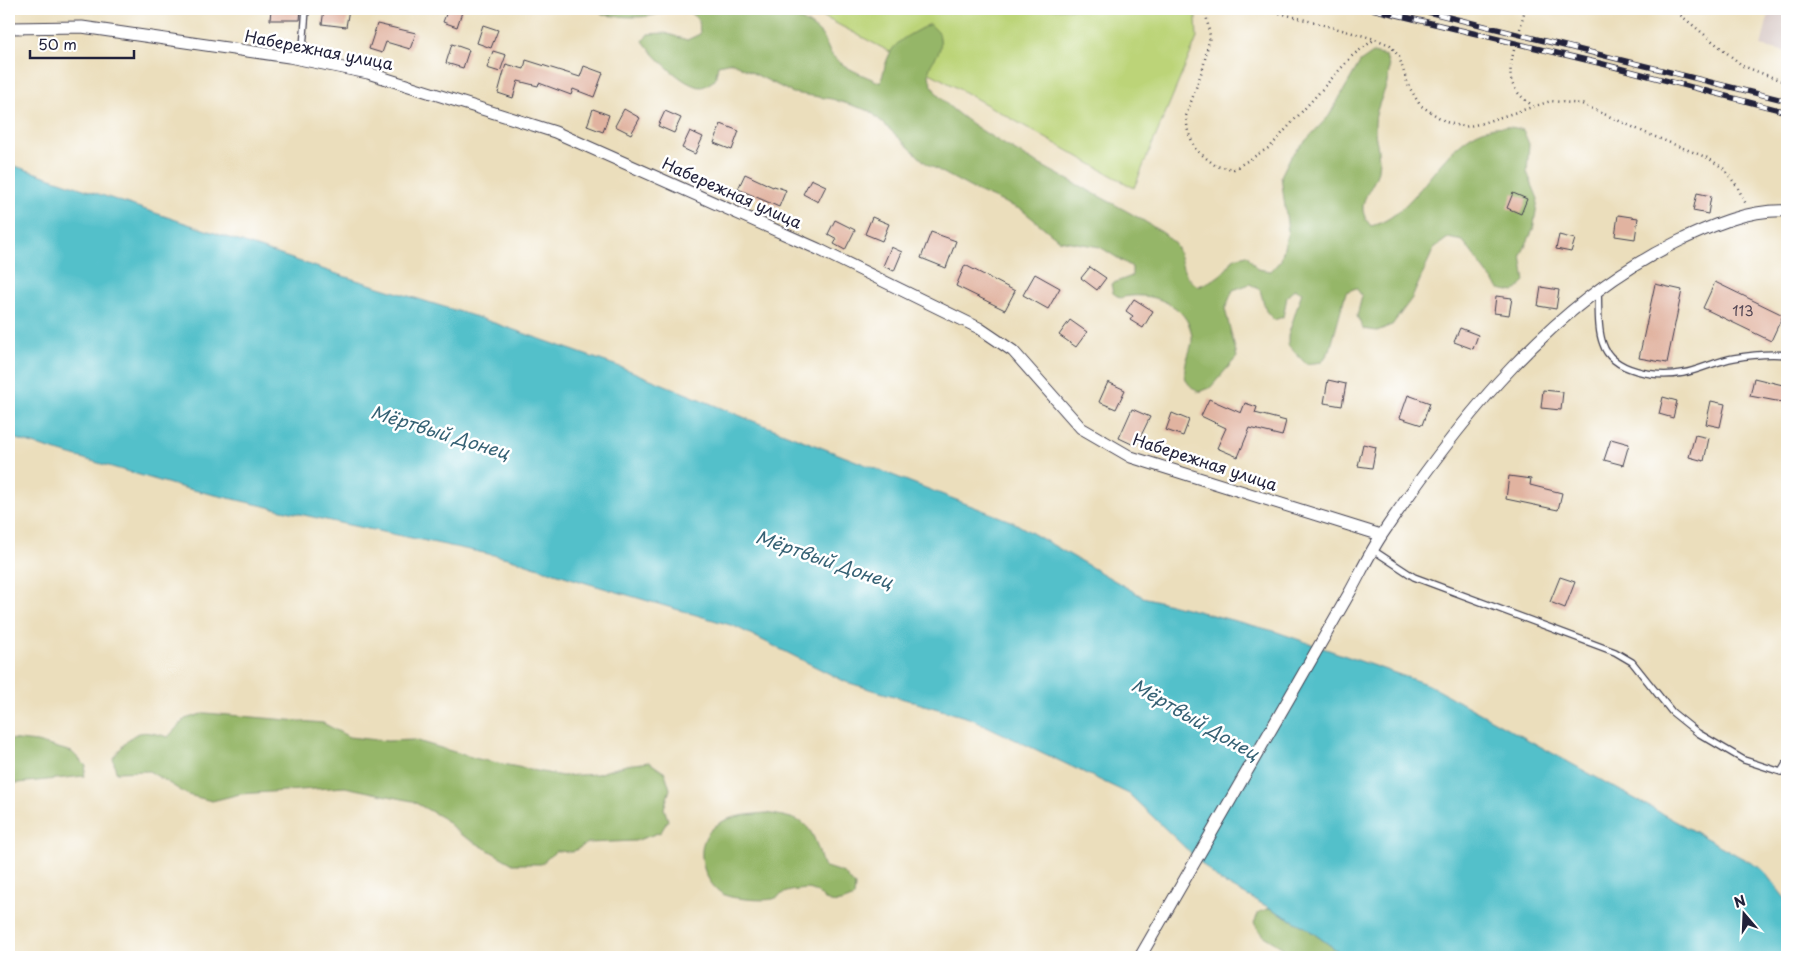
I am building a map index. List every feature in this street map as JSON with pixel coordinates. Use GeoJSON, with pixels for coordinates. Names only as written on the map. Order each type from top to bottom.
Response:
{"type":"FeatureCollection","features":[{"type":"Feature","properties":{"kind":"street","name":"Набережная улица"},"geometry":{"type":"LineString","coordinates":[[9,28],[82,27],[302,60],[368,73],[555,132],[818,249],[980,328],[1012,351],[1082,428],[1130,457],[1381,535]]}},
{"type":"Feature","properties":{"kind":"street"},"geometry":{"type":"LineString","coordinates":[[1140,957],[1381,535],[1445,446],[1491,392],[1543,336],[1625,270],[1700,231],[1751,214],[1787,211]]}},
{"type":"Feature","properties":{"kind":"lane"},"geometry":{"type":"LineString","coordinates":[[302,60],[306,9]]}},
{"type":"Feature","properties":{"kind":"lane"},"geometry":{"type":"LineString","coordinates":[[1598,291],[1602,343],[1610,358],[1628,368],[1659,374],[1682,374],[1732,358],[1752,355],[1787,355]]}},
{"type":"Feature","properties":{"kind":"lane"},"geometry":{"type":"LineString","coordinates":[[1373,550],[1414,577],[1615,652],[1632,662],[1672,712],[1698,733],[1744,760],[1781,772],[1787,762]]}},
{"type":"Feature","properties":{"kind":"path"},"geometry":{"type":"LineString","coordinates":[[1206,9],[1210,36],[1203,68],[1186,116],[1188,132],[1196,150],[1216,166],[1234,169],[1270,147],[1353,55],[1376,39]]}},
{"type":"Feature","properties":{"kind":"path"},"geometry":{"type":"LineString","coordinates":[[1265,9],[1376,39],[1390,45],[1400,57],[1408,85],[1420,104],[1446,122],[1464,127],[1533,107],[1550,100],[1582,104],[1648,134],[1708,158],[1723,168],[1737,186],[1751,214]]}},
{"type":"Feature","properties":{"kind":"path"},"geometry":{"type":"LineString","coordinates":[[1520,29],[1526,9]]}},
{"type":"Feature","properties":{"kind":"path"},"geometry":{"type":"LineString","coordinates":[[1673,9],[1743,66],[1787,83]]}},
{"type":"Feature","properties":{"kind":"path"},"geometry":{"type":"LineString","coordinates":[[1514,50],[1509,70],[1512,87],[1533,107]]}},
{"type":"Feature","properties":{"kind":"shaded area"},"geometry":{"type":"Polygon","coordinates":[[[1770,9],[1787,9],[1787,52],[1761,46],[1770,9]]]}},
{"type":"Feature","properties":{"kind":"green space"},"geometry":{"type":"Polygon","coordinates":[[[597,9],[668,9],[654,15],[636,17],[602,15],[597,9]]]}},
{"type":"Feature","properties":{"kind":"green space"},"geometry":{"type":"Polygon","coordinates":[[[685,9],[757,9],[775,11],[792,16],[807,23],[821,34],[830,53],[842,64],[881,83],[887,60],[895,46],[901,40],[930,24],[939,33],[940,48],[930,67],[929,77],[943,100],[966,120],[997,140],[1165,234],[1175,244],[1186,275],[1198,286],[1219,276],[1234,258],[1247,255],[1257,269],[1271,271],[1281,260],[1288,231],[1281,176],[1291,156],[1329,116],[1360,62],[1373,53],[1386,56],[1389,68],[1388,78],[1377,111],[1375,124],[1379,156],[1378,170],[1363,204],[1365,218],[1371,226],[1391,217],[1425,184],[1457,146],[1476,133],[1498,127],[1523,130],[1529,144],[1527,172],[1538,199],[1533,230],[1521,255],[1525,282],[1514,292],[1499,289],[1463,241],[1448,238],[1434,248],[1412,298],[1392,325],[1377,331],[1363,329],[1357,316],[1362,296],[1356,288],[1346,292],[1330,350],[1322,362],[1306,364],[1288,345],[1288,336],[1302,292],[1294,289],[1287,297],[1283,317],[1274,320],[1266,311],[1260,290],[1250,284],[1233,290],[1225,309],[1237,357],[1210,388],[1198,392],[1188,383],[1185,375],[1185,365],[1192,337],[1189,325],[1183,315],[1165,302],[1154,298],[1131,296],[1120,298],[1113,293],[1111,284],[1132,276],[1132,267],[1100,247],[1059,240],[1022,210],[975,190],[927,164],[870,111],[832,99],[793,93],[731,62],[718,65],[715,80],[704,86],[694,86],[686,82],[653,54],[643,41],[648,34],[665,33],[687,40],[700,34],[699,20],[685,9]]]}},
{"type":"Feature","properties":{"kind":"green space"},"geometry":{"type":"Polygon","coordinates":[[[809,9],[1192,9],[1196,18],[1197,38],[1134,188],[943,80],[809,9]]]}},
{"type":"Feature","properties":{"kind":"green space"},"geometry":{"type":"Polygon","coordinates":[[[205,713],[323,723],[349,737],[387,741],[414,740],[478,759],[562,776],[597,774],[626,765],[649,762],[665,773],[670,789],[664,808],[668,820],[661,832],[635,841],[588,843],[572,852],[556,851],[541,864],[513,864],[460,834],[443,818],[412,801],[345,787],[240,794],[212,801],[188,795],[149,771],[116,772],[113,758],[125,743],[136,734],[148,733],[168,737],[185,719],[205,713]]]}},
{"type":"Feature","properties":{"kind":"green space"},"geometry":{"type":"Polygon","coordinates":[[[9,739],[37,742],[72,752],[86,766],[84,776],[9,784],[9,739]]]}},
{"type":"Feature","properties":{"kind":"green space"},"geometry":{"type":"Polygon","coordinates":[[[766,813],[792,818],[806,826],[815,841],[823,866],[844,873],[855,886],[854,897],[843,901],[829,902],[817,892],[806,889],[789,891],[773,899],[752,900],[731,897],[714,887],[704,868],[702,857],[702,847],[706,837],[718,824],[730,818],[766,813]]]}},
{"type":"Feature","properties":{"kind":"green space"},"geometry":{"type":"Polygon","coordinates":[[[1270,908],[1305,927],[1346,957],[1277,957],[1283,948],[1262,935],[1254,923],[1259,912],[1270,908]]]}},
{"type":"Feature","properties":{"kind":"water","name":"Мёртвый Донец"},"geometry":{"type":"Polygon","coordinates":[[[9,164],[343,276],[477,317],[626,369],[748,419],[1013,522],[1143,597],[1274,631],[1429,685],[1762,869],[1787,901],[1787,957],[1346,957],[1305,927],[1220,881],[1129,794],[972,719],[846,682],[734,626],[508,558],[184,488],[9,437],[9,164]]]}},
{"type":"Feature","properties":{"kind":"building"},"geometry":{"type":"Polygon","coordinates":[[[271,9],[301,9],[300,20],[270,20],[271,9]]]}},
{"type":"Feature","properties":{"kind":"building"},"geometry":{"type":"Polygon","coordinates":[[[324,9],[349,9],[346,27],[322,24],[324,9]]]}},
{"type":"Feature","properties":{"kind":"building"},"geometry":{"type":"Polygon","coordinates":[[[448,9],[463,9],[457,27],[443,22],[448,9]]]}},
{"type":"Feature","properties":{"kind":"building"},"geometry":{"type":"Polygon","coordinates":[[[377,24],[416,33],[410,49],[386,42],[382,53],[369,49],[377,24]]]}},
{"type":"Feature","properties":{"kind":"building"},"geometry":{"type":"Polygon","coordinates":[[[483,25],[498,30],[491,48],[477,43],[483,25]]]}},
{"type":"Feature","properties":{"kind":"building"},"geometry":{"type":"Polygon","coordinates":[[[452,44],[469,50],[463,68],[446,63],[452,44]]]}},
{"type":"Feature","properties":{"kind":"building"},"geometry":{"type":"Polygon","coordinates":[[[493,51],[506,55],[500,72],[487,68],[493,51]]]}},
{"type":"Feature","properties":{"kind":"building"},"geometry":{"type":"Polygon","coordinates":[[[526,60],[580,77],[584,66],[603,73],[594,97],[573,89],[571,95],[539,83],[538,86],[518,81],[513,98],[498,93],[506,64],[524,69],[526,60]]]}},
{"type":"Feature","properties":{"kind":"building"},"geometry":{"type":"Polygon","coordinates":[[[593,109],[609,115],[603,132],[587,126],[593,109]]]}},
{"type":"Feature","properties":{"kind":"building"},"geometry":{"type":"Polygon","coordinates":[[[624,109],[640,118],[631,134],[615,126],[624,109]]]}},
{"type":"Feature","properties":{"kind":"building"},"geometry":{"type":"Polygon","coordinates":[[[665,111],[681,118],[674,133],[658,126],[665,111]]]}},
{"type":"Feature","properties":{"kind":"building"},"geometry":{"type":"Polygon","coordinates":[[[721,124],[739,131],[732,150],[714,143],[721,124]]]}},
{"type":"Feature","properties":{"kind":"building"},"geometry":{"type":"Polygon","coordinates":[[[690,131],[703,137],[695,154],[682,148],[690,131]]]}},
{"type":"Feature","properties":{"kind":"building"},"geometry":{"type":"Polygon","coordinates":[[[745,174],[773,187],[786,190],[779,207],[738,189],[745,174]]]}},
{"type":"Feature","properties":{"kind":"building"},"geometry":{"type":"Polygon","coordinates":[[[811,179],[826,186],[818,202],[803,194],[811,179]]]}},
{"type":"Feature","properties":{"kind":"building"},"geometry":{"type":"Polygon","coordinates":[[[1513,193],[1527,199],[1521,214],[1507,208],[1513,193]]]}},
{"type":"Feature","properties":{"kind":"building"},"geometry":{"type":"Polygon","coordinates":[[[1697,193],[1711,196],[1708,214],[1693,211],[1697,193]]]}},
{"type":"Feature","properties":{"kind":"building"},"geometry":{"type":"Polygon","coordinates":[[[1618,215],[1638,218],[1635,239],[1615,236],[1618,215]]]}},
{"type":"Feature","properties":{"kind":"building"},"geometry":{"type":"Polygon","coordinates":[[[872,217],[889,224],[882,241],[865,234],[872,217]]]}},
{"type":"Feature","properties":{"kind":"building"},"geometry":{"type":"Polygon","coordinates":[[[835,220],[855,230],[845,250],[834,244],[837,239],[828,234],[835,220]]]}},
{"type":"Feature","properties":{"kind":"building"},"geometry":{"type":"Polygon","coordinates":[[[931,232],[956,241],[946,268],[921,258],[931,232]]]}},
{"type":"Feature","properties":{"kind":"building"},"geometry":{"type":"Polygon","coordinates":[[[1559,235],[1575,239],[1571,252],[1556,249],[1559,235]]]}},
{"type":"Feature","properties":{"kind":"building"},"geometry":{"type":"Polygon","coordinates":[[[891,247],[902,252],[894,271],[883,266],[891,247]]]}},
{"type":"Feature","properties":{"kind":"building"},"geometry":{"type":"Polygon","coordinates":[[[965,265],[1015,291],[1005,310],[956,286],[965,265]]]}},
{"type":"Feature","properties":{"kind":"building"},"geometry":{"type":"Polygon","coordinates":[[[1090,267],[1106,278],[1097,290],[1081,278],[1090,267]]]}},
{"type":"Feature","properties":{"kind":"building"},"geometry":{"type":"Polygon","coordinates":[[[1035,274],[1060,288],[1048,309],[1023,295],[1035,274]]]}},
{"type":"Feature","properties":{"kind":"building"},"geometry":{"type":"Polygon","coordinates":[[[1715,282],[1783,315],[1771,341],[1703,308],[1715,282]]]}},
{"type":"Feature","properties":{"kind":"building"},"geometry":{"type":"Polygon","coordinates":[[[1655,284],[1682,290],[1667,363],[1639,358],[1655,284]]]}},
{"type":"Feature","properties":{"kind":"building"},"geometry":{"type":"Polygon","coordinates":[[[1541,287],[1559,290],[1556,309],[1538,306],[1541,287]]]}},
{"type":"Feature","properties":{"kind":"building"},"geometry":{"type":"Polygon","coordinates":[[[1496,296],[1512,298],[1509,315],[1494,313],[1496,296]]]}},
{"type":"Feature","properties":{"kind":"building"},"geometry":{"type":"Polygon","coordinates":[[[1134,299],[1153,311],[1143,328],[1130,320],[1133,316],[1126,311],[1134,299]]]}},
{"type":"Feature","properties":{"kind":"building"},"geometry":{"type":"Polygon","coordinates":[[[1070,320],[1087,332],[1076,347],[1059,335],[1070,320]]]}},
{"type":"Feature","properties":{"kind":"building"},"geometry":{"type":"Polygon","coordinates":[[[1460,328],[1478,335],[1473,349],[1454,342],[1460,328]]]}},
{"type":"Feature","properties":{"kind":"building"},"geometry":{"type":"Polygon","coordinates":[[[1754,378],[1787,386],[1787,403],[1750,396],[1754,378]]]}},
{"type":"Feature","properties":{"kind":"building"},"geometry":{"type":"Polygon","coordinates":[[[1328,380],[1346,384],[1342,406],[1324,403],[1328,380]]]}},
{"type":"Feature","properties":{"kind":"building"},"geometry":{"type":"Polygon","coordinates":[[[1108,382],[1125,390],[1116,409],[1099,402],[1108,382]]]}},
{"type":"Feature","properties":{"kind":"building"},"geometry":{"type":"Polygon","coordinates":[[[1543,390],[1563,392],[1561,410],[1541,408],[1543,390]]]}},
{"type":"Feature","properties":{"kind":"building"},"geometry":{"type":"Polygon","coordinates":[[[1408,395],[1430,403],[1422,425],[1400,418],[1408,395]]]}},
{"type":"Feature","properties":{"kind":"building"},"geometry":{"type":"Polygon","coordinates":[[[1663,397],[1677,401],[1673,418],[1659,414],[1663,397]]]}},
{"type":"Feature","properties":{"kind":"building"},"geometry":{"type":"Polygon","coordinates":[[[1209,399],[1241,413],[1245,403],[1257,407],[1255,413],[1286,421],[1282,436],[1250,428],[1238,457],[1217,448],[1226,428],[1201,416],[1209,399]]]}},
{"type":"Feature","properties":{"kind":"building"},"geometry":{"type":"Polygon","coordinates":[[[1711,401],[1725,404],[1720,427],[1706,424],[1711,401]]]}},
{"type":"Feature","properties":{"kind":"building"},"geometry":{"type":"Polygon","coordinates":[[[1132,409],[1150,417],[1136,446],[1119,438],[1132,409]]]}},
{"type":"Feature","properties":{"kind":"building"},"geometry":{"type":"Polygon","coordinates":[[[1172,413],[1189,420],[1183,436],[1166,430],[1172,413]]]}},
{"type":"Feature","properties":{"kind":"building"},"geometry":{"type":"Polygon","coordinates":[[[1695,435],[1709,438],[1704,461],[1689,457],[1695,435]]]}},
{"type":"Feature","properties":{"kind":"building"},"geometry":{"type":"Polygon","coordinates":[[[1611,439],[1629,444],[1623,465],[1604,460],[1611,439]]]}},
{"type":"Feature","properties":{"kind":"building"},"geometry":{"type":"Polygon","coordinates":[[[1363,444],[1376,447],[1372,468],[1358,466],[1363,444]]]}},
{"type":"Feature","properties":{"kind":"building"},"geometry":{"type":"Polygon","coordinates":[[[1509,476],[1531,479],[1530,485],[1562,493],[1558,510],[1506,499],[1509,476]]]}},
{"type":"Feature","properties":{"kind":"building"},"geometry":{"type":"Polygon","coordinates":[[[1560,577],[1575,582],[1565,608],[1550,602],[1560,577]]]}},
{"type":"Feature","properties":{"kind":"railway"},"geometry":{"type":"LineString","coordinates":[[1372,9],[1603,64],[1787,112]]}},
{"type":"Feature","properties":{"kind":"railway"},"geometry":{"type":"LineString","coordinates":[[1416,9],[1787,101]]}}]}
